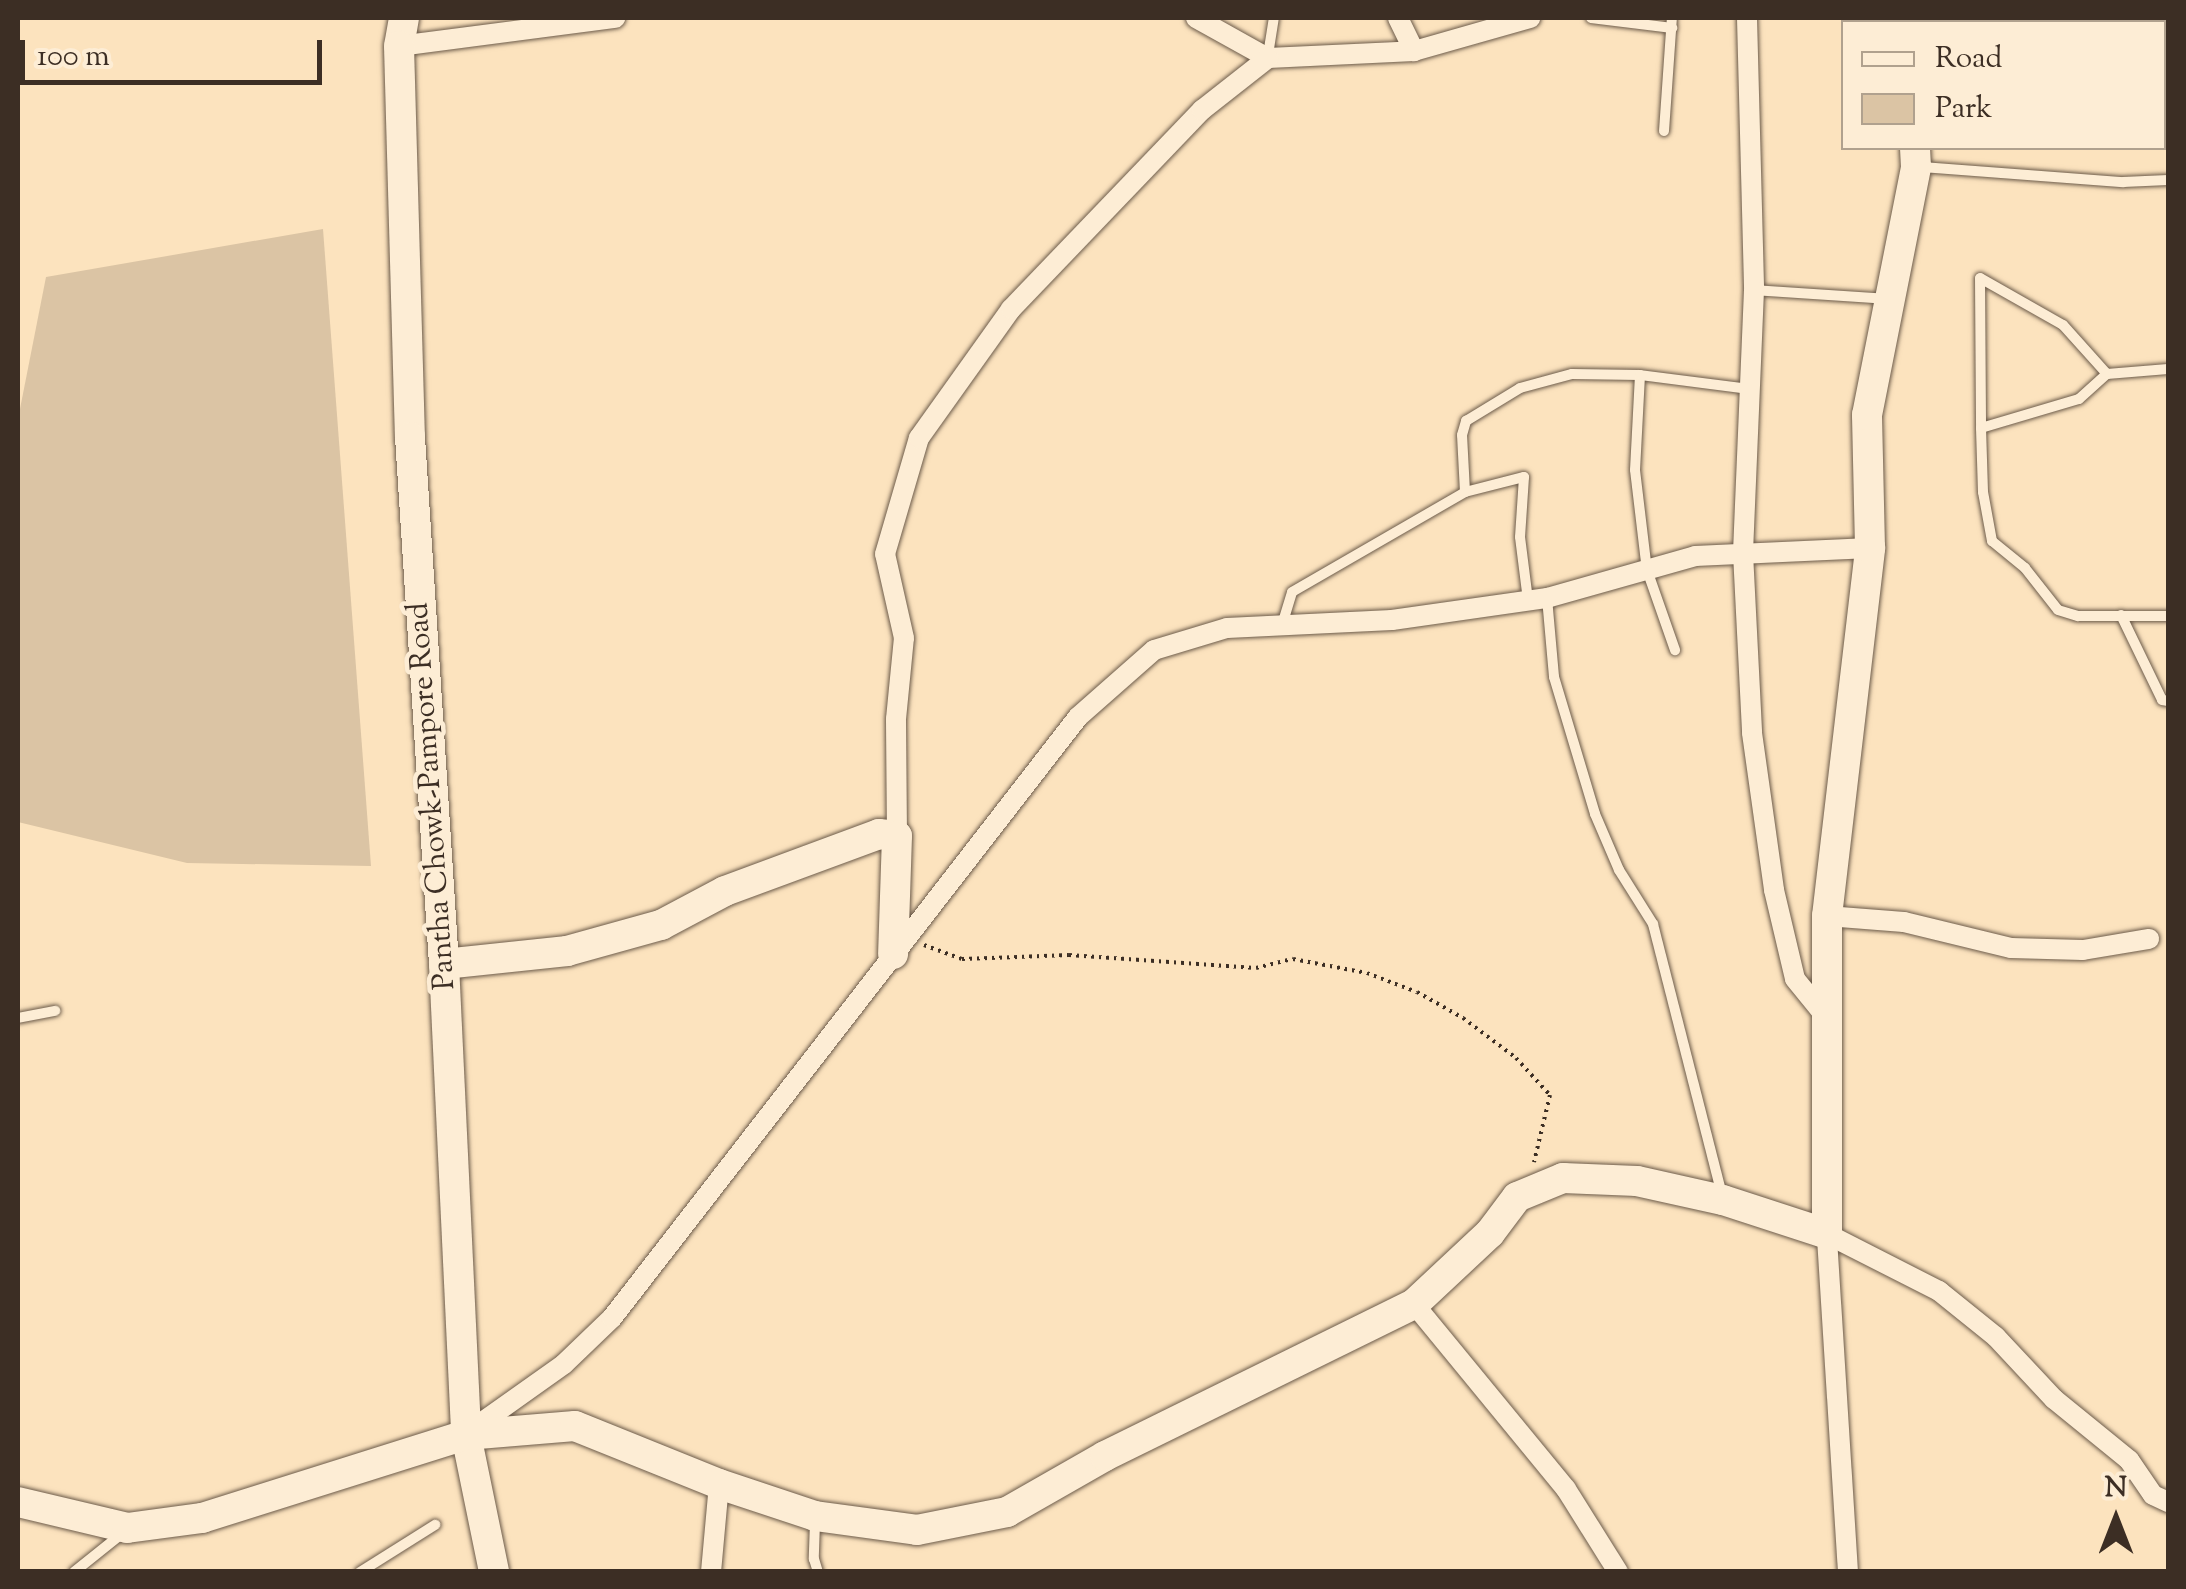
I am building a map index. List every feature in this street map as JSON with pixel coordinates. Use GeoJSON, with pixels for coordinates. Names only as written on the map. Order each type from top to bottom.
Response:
{"type":"FeatureCollection","features":[{"type":"Feature","properties":{"kind":"street"},"geometry":{"type":"LineString","coordinates":[[402,32],[615,18]]}},
{"type":"Feature","properties":{"kind":"street"},"geometry":{"type":"LineString","coordinates":[[1196,18],[1268,58],[1414,51],[1530,18]]}},
{"type":"Feature","properties":{"kind":"street"},"geometry":{"type":"LineString","coordinates":[[1398,18],[1414,51]]}},
{"type":"Feature","properties":{"kind":"street"},"geometry":{"type":"LineString","coordinates":[[1747,18],[1754,290],[1743,553],[1752,733],[1774,890],[1795,979],[1826,1017]]}},
{"type":"Feature","properties":{"kind":"street","name":"Pantha Chowk-Pampore Road"},"geometry":{"type":"LineString","coordinates":[[402,32],[410,437],[444,964],[466,1434],[494,1572]]}},
{"type":"Feature","properties":{"kind":"street"},"geometry":{"type":"LineString","coordinates":[[899,946],[896,720],[904,638],[885,554],[918,438],[1011,309],[1202,110],[1268,58]]}},
{"type":"Feature","properties":{"kind":"street"},"geometry":{"type":"LineString","coordinates":[[1848,1572],[1827,1234],[1827,916],[1870,548],[1867,415],[1916,157]]}},
{"type":"Feature","properties":{"kind":"street"},"geometry":{"type":"LineString","coordinates":[[466,1434],[564,1364],[612,1318],[1078,718],[1154,650],[1227,628],[1392,620],[1537,599],[1695,556],[1870,548]]}},
{"type":"Feature","properties":{"kind":"street"},"geometry":{"type":"LineString","coordinates":[[444,964],[567,951],[661,926],[725,891],[879,834],[897,836]]}},
{"type":"Feature","properties":{"kind":"street"},"geometry":{"type":"LineString","coordinates":[[1827,916],[1904,922],[2011,948],[2083,950],[2149,939]]}},
{"type":"Feature","properties":{"kind":"street"},"geometry":{"type":"LineString","coordinates":[[18,1502],[128,1528],[236,1508],[466,1434],[575,1426],[719,1484],[816,1516],[916,1530],[1007,1512],[1105,1456],[1414,1304],[1490,1233],[1516,1197],[1563,1178],[1637,1181],[1723,1200],[1827,1234],[1939,1291],[1996,1337],[2054,1399],[2128,1460],[2153,1495],[2168,1502]]}},
{"type":"Feature","properties":{"kind":"street"},"geometry":{"type":"LineString","coordinates":[[1414,1304],[1566,1489],[1618,1572]]}},
{"type":"Feature","properties":{"kind":"street"},"geometry":{"type":"LineString","coordinates":[[711,1572],[719,1484]]}},
{"type":"Feature","properties":{"kind":"lane"},"geometry":{"type":"LineString","coordinates":[[1268,58],[1274,18]]}},
{"type":"Feature","properties":{"kind":"lane"},"geometry":{"type":"LineString","coordinates":[[1591,18],[1672,23],[1664,131]]}},
{"type":"Feature","properties":{"kind":"lane"},"geometry":{"type":"LineString","coordinates":[[1916,157],[2123,182],[2168,180]]}},
{"type":"Feature","properties":{"kind":"lane"},"geometry":{"type":"LineString","coordinates":[[2107,374],[2063,325],[1980,278],[1984,492],[1992,541],[2025,568],[2058,610],[2078,616],[2168,616]]}},
{"type":"Feature","properties":{"kind":"lane"},"geometry":{"type":"LineString","coordinates":[[1754,290],[1890,300]]}},
{"type":"Feature","properties":{"kind":"lane"},"geometry":{"type":"LineString","coordinates":[[1982,428],[2079,399],[2107,374],[2168,369]]}},
{"type":"Feature","properties":{"kind":"lane"},"geometry":{"type":"LineString","coordinates":[[1465,492],[1462,436],[1466,421],[1520,388],[1572,374],[1640,374],[1752,389]]}},
{"type":"Feature","properties":{"kind":"lane"},"geometry":{"type":"LineString","coordinates":[[1640,374],[1635,470],[1646,570],[1674,650]]}},
{"type":"Feature","properties":{"kind":"lane"},"geometry":{"type":"LineString","coordinates":[[1282,626],[1292,592],[1465,492],[1524,476],[1520,537],[1554,677],[1595,814],[1619,870],[1653,924],[1723,1200]]}},
{"type":"Feature","properties":{"kind":"lane"},"geometry":{"type":"LineString","coordinates":[[2121,615],[2162,700],[2168,701]]}},
{"type":"Feature","properties":{"kind":"lane"},"geometry":{"type":"LineString","coordinates":[[18,1018],[55,1010]]}},
{"type":"Feature","properties":{"kind":"lane"},"geometry":{"type":"LineString","coordinates":[[816,1516],[814,1559],[818,1572]]}},
{"type":"Feature","properties":{"kind":"lane"},"geometry":{"type":"LineString","coordinates":[[360,1572],[435,1525]]}},
{"type":"Feature","properties":{"kind":"lane"},"geometry":{"type":"LineString","coordinates":[[74,1572],[128,1528]]}},
{"type":"Feature","properties":{"kind":"path"},"geometry":{"type":"LineString","coordinates":[[899,946],[962,960],[1069,955],[1256,968],[1293,960],[1366,973],[1417,992],[1463,1018],[1516,1058],[1550,1095],[1526,1185],[1516,1197]]}},
{"type":"Feature","properties":{"kind":"green space"},"geometry":{"type":"Polygon","coordinates":[[[323,229],[371,866],[187,863],[18,822],[18,419],[46,277],[323,229]]]}}]}
